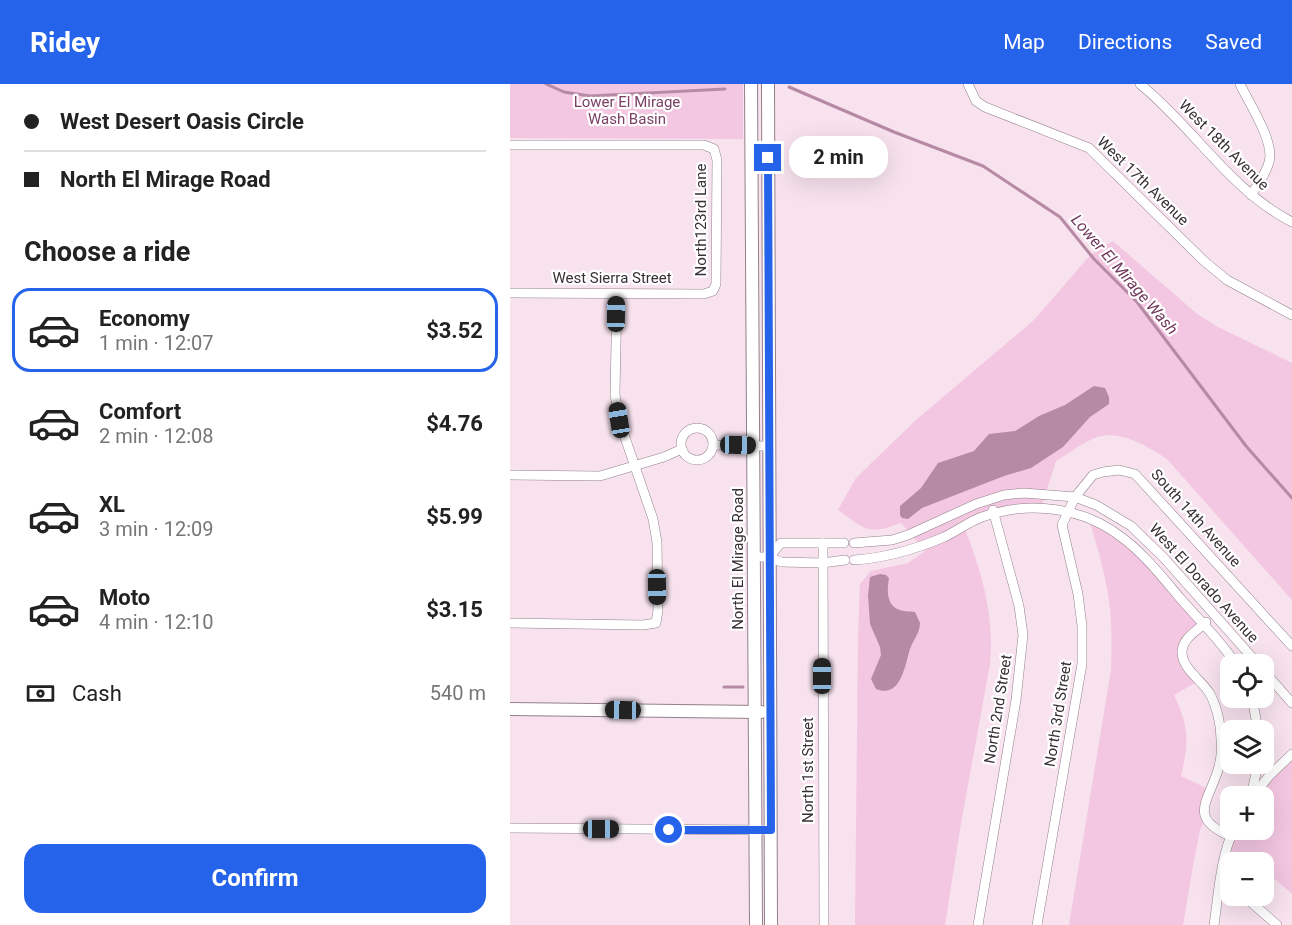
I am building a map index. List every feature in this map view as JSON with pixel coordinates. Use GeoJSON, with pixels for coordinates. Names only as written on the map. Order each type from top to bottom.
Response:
{"type":"FeatureCollection","features":[{"type":"Feature","properties":{"kind":"main road","name":"North El Mirage Road"},"geometry":{"type":"LineString","coordinates":[[751,84],[756,925]]}},
{"type":"Feature","properties":{"kind":"main road","name":"North El Mirage Road"},"geometry":{"type":"LineString","coordinates":[[768,84],[771,925]]}},
{"type":"Feature","properties":{"kind":"main road"},"geometry":{"type":"LineString","coordinates":[[510,709],[770,712]]}},
{"type":"Feature","properties":{"kind":"street","name":"West 17th Avenue"},"geometry":{"type":"LineString","coordinates":[[968,84],[976,101],[985,106],[1089,148],[1204,261],[1227,280],[1292,315]]}},
{"type":"Feature","properties":{"kind":"street","name":"West 18th Avenue"},"geometry":{"type":"LineString","coordinates":[[1140,84],[1251,195],[1273,213],[1292,222]]}},
{"type":"Feature","properties":{"kind":"street"},"geometry":{"type":"LineString","coordinates":[[1240,84],[1264,129],[1270,149],[1270,160],[1266,171],[1251,195]]}},
{"type":"Feature","properties":{"kind":"street","name":"North123rd Lane"},"geometry":{"type":"LineString","coordinates":[[510,145],[704,145],[714,149],[717,160],[716,284],[713,291]]}},
{"type":"Feature","properties":{"kind":"street","name":"West Sierra Street"},"geometry":{"type":"LineString","coordinates":[[510,293],[704,294],[713,291]]}},
{"type":"Feature","properties":{"kind":"street"},"geometry":{"type":"LineString","coordinates":[[510,623],[643,625],[656,623],[657,542],[653,519],[619,420],[615,394],[617,294]]}},
{"type":"Feature","properties":{"kind":"street"},"geometry":{"type":"LineString","coordinates":[[697,428],[707,432],[713,445],[709,455],[699,460],[688,458],[682,449],[684,435],[697,428]]}},
{"type":"Feature","properties":{"kind":"street"},"geometry":{"type":"LineString","coordinates":[[713,445],[768,446]]}},
{"type":"Feature","properties":{"kind":"street"},"geometry":{"type":"LineString","coordinates":[[510,476],[600,476],[682,449]]}},
{"type":"Feature","properties":{"kind":"street","name":"South 14th Avenue"},"geometry":{"type":"LineString","coordinates":[[1069,510],[1075,497],[1093,475],[1119,470],[1135,474],[1292,645]]}},
{"type":"Feature","properties":{"kind":"street","name":"West El Dorado Avenue"},"geometry":{"type":"LineString","coordinates":[[769,557],[781,543],[849,543],[892,540],[990,499],[1024,493],[1075,497],[1131,526],[1164,558],[1249,654]]}},
{"type":"Feature","properties":{"kind":"street","name":"North 2nd Street"},"geometry":{"type":"LineString","coordinates":[[978,925],[1016,700],[1023,635],[1019,606],[990,499]]}},
{"type":"Feature","properties":{"kind":"street","name":"West El Dorado Avenue"},"geometry":{"type":"LineString","coordinates":[[753,557],[769,557],[781,562],[822,563],[877,559],[915,549],[943,538],[981,517],[1008,509],[1069,510],[1124,538],[1204,624],[1228,654]]}},
{"type":"Feature","properties":{"kind":"street","name":"North 3rd Street"},"geometry":{"type":"LineString","coordinates":[[1037,925],[1082,664],[1082,626],[1079,605],[1062,525],[1069,510]]}},
{"type":"Feature","properties":{"kind":"street","name":"North 1st Street"},"geometry":{"type":"LineString","coordinates":[[823,543],[824,925]]}},
{"type":"Feature","properties":{"kind":"street"},"geometry":{"type":"LineString","coordinates":[[1213,614],[1186,639],[1183,646],[1183,659],[1210,694],[1219,719],[1222,754],[1219,769],[1205,799],[1204,807],[1205,819],[1220,831]]}},
{"type":"Feature","properties":{"kind":"street"},"geometry":{"type":"LineString","coordinates":[[1274,683],[1292,703]]}},
{"type":"Feature","properties":{"kind":"street"},"geometry":{"type":"LineString","coordinates":[[1260,786],[1292,754]]}},
{"type":"Feature","properties":{"kind":"street"},"geometry":{"type":"LineString","coordinates":[[510,828],[771,830]]}},
{"type":"Feature","properties":{"kind":"street"},"geometry":{"type":"LineString","coordinates":[[1214,925],[1220,886]]}},
{"type":"Feature","properties":{"kind":"street"},"geometry":{"type":"LineString","coordinates":[[1256,906],[1277,925]]}},
{"type":"Feature","properties":{"kind":"green space","name":"Lower El Mirage Wash Basin"},"geometry":{"type":"Polygon","coordinates":[[[510,84],[743,84],[743,139],[510,138],[510,84]]]}},
{"type":"Feature","properties":{"kind":"green space"},"geometry":{"type":"Polygon","coordinates":[[[1113,241],[1196,313],[1216,326],[1292,363],[1292,600],[1167,459],[1143,444],[1125,437],[1106,435],[1097,437],[1056,461],[1041,508],[1023,508],[964,526],[985,594],[991,646],[990,664],[945,925],[855,925],[860,584],[871,571],[908,563],[925,551],[901,523],[881,529],[867,529],[838,510],[856,478],[916,420],[1034,320],[1086,260],[1097,250],[1113,241]]]}},
{"type":"Feature","properties":{"kind":"green space"},"geometry":{"type":"Polygon","coordinates":[[[1089,519],[1123,538],[1204,624],[1182,652],[1200,680],[1174,695],[1183,716],[1186,735],[1181,776],[1210,790],[1194,860],[1183,925],[1069,925],[1111,670],[1112,635],[1109,600],[1089,519]]]}},
{"type":"Feature","properties":{"kind":"green space"},"geometry":{"type":"Polygon","coordinates":[[[1292,754],[1292,894],[1274,878],[1274,852],[1233,852],[1227,849],[1230,840],[1274,840],[1274,786],[1262,786],[1292,754]]]}},
{"type":"Feature","properties":{"kind":"shaded area"},"geometry":{"type":"Polygon","coordinates":[[[1094,386],[1105,388],[1109,404],[1090,417],[1063,447],[1031,468],[922,508],[908,519],[902,518],[900,506],[921,488],[938,463],[974,451],[989,434],[1015,431],[1039,416],[1065,405],[1094,386]]]}},
{"type":"Feature","properties":{"kind":"shaded area"},"geometry":{"type":"Polygon","coordinates":[[[880,574],[889,578],[888,592],[892,605],[902,611],[915,612],[920,623],[901,679],[891,689],[884,691],[876,689],[871,679],[881,655],[870,624],[868,595],[870,577],[880,574]]]}},
{"type":"Feature","properties":{"kind":"waterway","name":"Lower El Mirage Wash"},"geometry":{"type":"LineString","coordinates":[[546,84],[564,92],[590,96],[725,89]]}},
{"type":"Feature","properties":{"kind":"waterway","name":"Lower El Mirage Wash"},"geometry":{"type":"LineString","coordinates":[[789,87],[894,132],[983,166],[1060,217],[1094,259],[1137,302],[1246,446],[1292,498]]}},
{"type":"Feature","properties":{"kind":"waterway"},"geometry":{"type":"LineString","coordinates":[[724,687],[743,687]]}},
{"type":"Feature","properties":{"kind":"route"},"geometry":{"type":"LineString","coordinates":[[669,830],[771,830],[768,158]]}}]}
